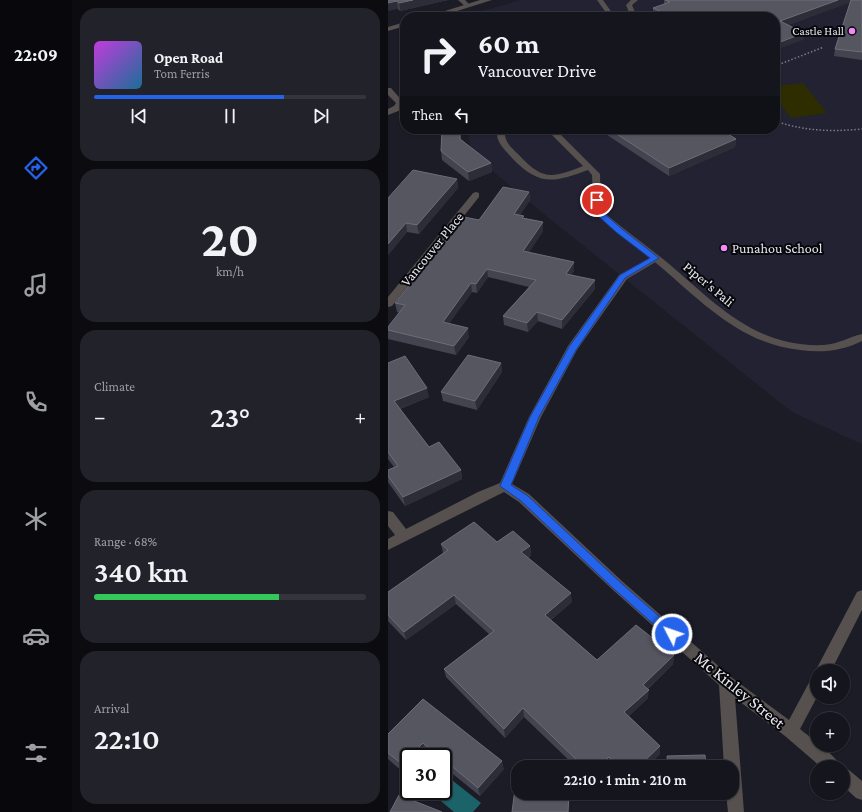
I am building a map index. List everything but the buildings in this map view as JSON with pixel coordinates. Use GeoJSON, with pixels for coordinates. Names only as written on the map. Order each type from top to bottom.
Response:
{"type":"FeatureCollection","features":[{"type":"Feature","properties":{"kind":"street"},"geometry":{"type":"LineString","coordinates":[[447,12],[488,0]]}},
{"type":"Feature","properties":{"kind":"street"},"geometry":{"type":"LineString","coordinates":[[388,29],[400,25]]}},
{"type":"Feature","properties":{"kind":"street"},"geometry":{"type":"LineString","coordinates":[[388,90],[400,104],[398,108],[388,112]]}},
{"type":"Feature","properties":{"kind":"street","name":"Vancouver Place"},"geometry":{"type":"LineString","coordinates":[[388,304],[476,194]]}},
{"type":"Feature","properties":{"kind":"street"},"geometry":{"type":"LineString","coordinates":[[388,545],[483,495],[505,486],[535,417],[572,349],[623,277],[655,258]]}},
{"type":"Feature","properties":{"kind":"street","name":"Mc Kinley Street"},"geometry":{"type":"LineString","coordinates":[[505,486],[524,498],[618,586],[726,682],[791,731],[825,760]]}},
{"type":"Feature","properties":{"kind":"street"},"geometry":{"type":"LineString","coordinates":[[388,516],[403,536]]}},
{"type":"Feature","properties":{"kind":"street"},"geometry":{"type":"LineString","coordinates":[[827,664],[862,596]]}},
{"type":"Feature","properties":{"kind":"street"},"geometry":{"type":"LineString","coordinates":[[726,682],[736,812]]}},
{"type":"Feature","properties":{"kind":"street"},"geometry":{"type":"LineString","coordinates":[[791,731],[810,695]]}},
{"type":"Feature","properties":{"kind":"street"},"geometry":{"type":"LineString","coordinates":[[850,782],[862,792]]}},
{"type":"Feature","properties":{"kind":"lane"},"geometry":{"type":"LineString","coordinates":[[461,0],[468,6]]}},
{"type":"Feature","properties":{"kind":"lane"},"geometry":{"type":"LineString","coordinates":[[600,0],[608,12]]}},
{"type":"Feature","properties":{"kind":"lane"},"geometry":{"type":"LineString","coordinates":[[608,0],[616,12]]}},
{"type":"Feature","properties":{"kind":"lane"},"geometry":{"type":"LineString","coordinates":[[632,12],[629,5],[635,0]]}},
{"type":"Feature","properties":{"kind":"lane"},"geometry":{"type":"LineString","coordinates":[[502,134],[502,142],[530,171],[536,174],[547,177],[560,177],[589,167]]}},
{"type":"Feature","properties":{"kind":"lane","name":"Piper's Pali"},"geometry":{"type":"LineString","coordinates":[[555,134],[596,174],[597,211],[619,231],[655,258],[731,321],[753,334],[780,344],[821,350],[847,345],[862,337]]}},
{"type":"Feature","properties":{"kind":"path"},"geometry":{"type":"LineString","coordinates":[[780,64],[824,47]]}},
{"type":"Feature","properties":{"kind":"path"},"geometry":{"type":"LineString","coordinates":[[780,123],[792,128],[829,133],[862,129]]}},
{"type":"Feature","properties":{"kind":"shaded area","name":"Punahou School"},"geometry":{"type":"Polygon","coordinates":[[[521,0],[862,0],[862,444],[792,412],[550,219],[471,153],[469,134],[780,134],[780,12],[480,12],[521,0]]]}},
{"type":"Feature","properties":{"kind":"shaded area"},"geometry":{"type":"Polygon","coordinates":[[[803,83],[827,113],[791,118],[780,104],[780,85],[803,83]]]}},
{"type":"Feature","properties":{"kind":"water"},"geometry":{"type":"Polygon","coordinates":[[[452,780],[481,803],[473,812],[454,812],[440,800],[452,800],[452,780]]]}},
{"type":"Feature","properties":{"kind":"place","name":"Castle Hall"},"geometry":{"type":"Point","coordinates":[852,31]}},
{"type":"Feature","properties":{"kind":"place","name":"Punahou School"},"geometry":{"type":"Point","coordinates":[724,248]}},
{"type":"Feature","properties":{"kind":"route"},"geometry":{"type":"LineString","coordinates":[[597,200],[597,211],[619,231],[655,258],[623,277],[572,349],[535,417],[505,486],[514,490],[524,498],[672,634]]}}]}
